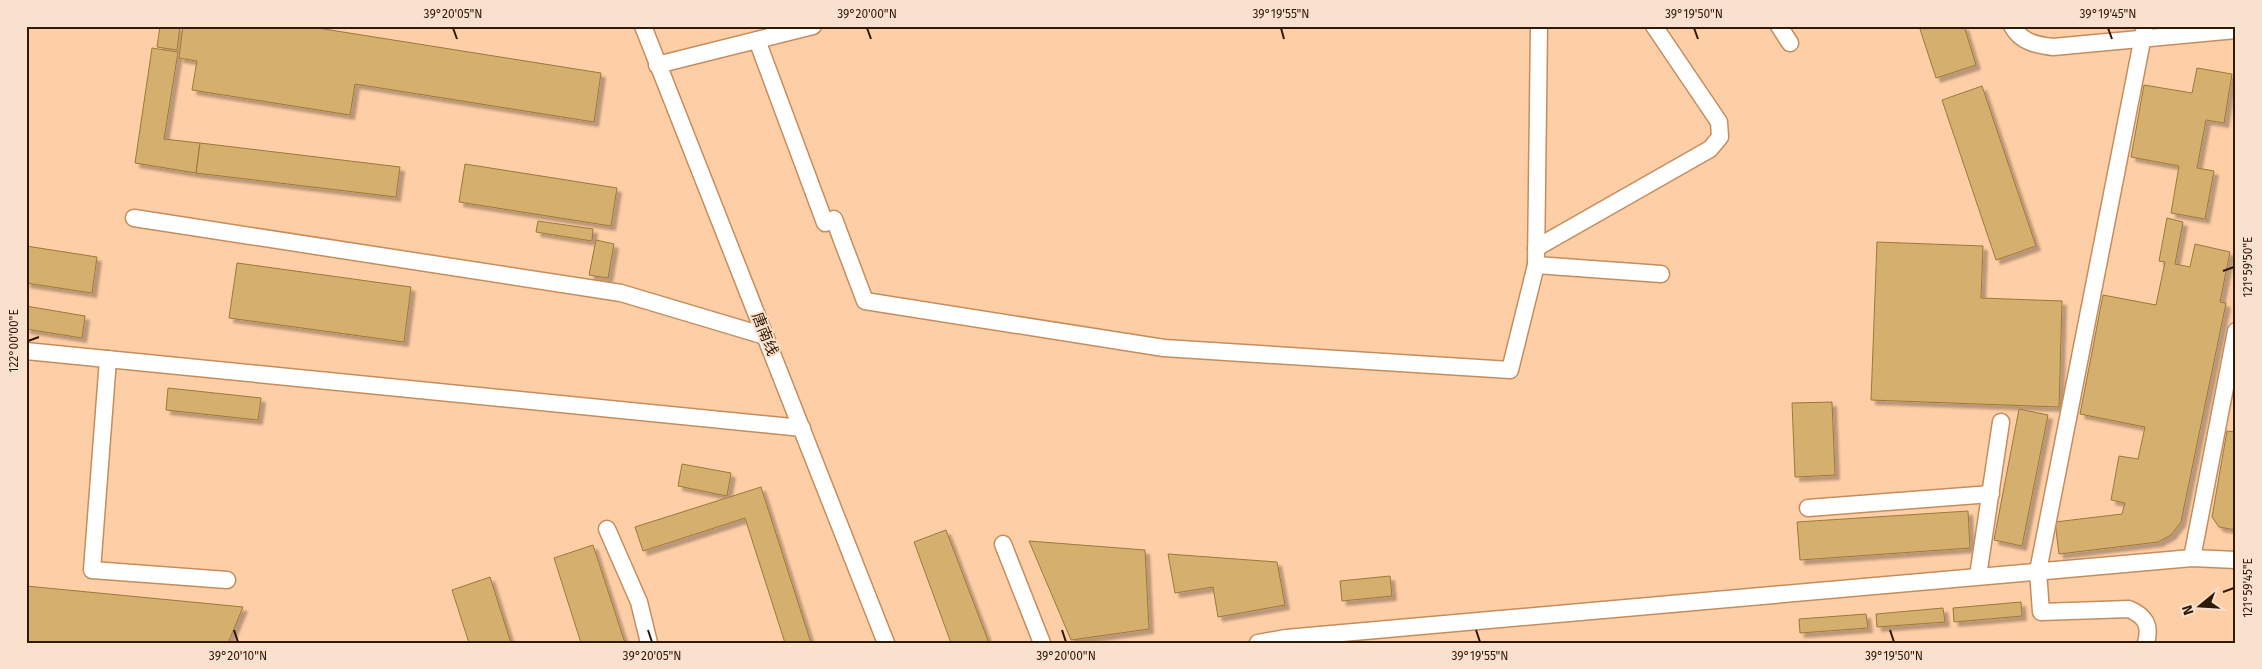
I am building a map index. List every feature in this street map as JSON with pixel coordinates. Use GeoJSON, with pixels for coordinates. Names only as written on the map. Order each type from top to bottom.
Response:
{"type":"FeatureCollection","features":[{"type":"Feature","properties":{"kind":"street","name":"唐南线"},"geometry":{"type":"LineString","coordinates":[[643,26],[886,643]]}},
{"type":"Feature","properties":{"kind":"street"},"geometry":{"type":"LineString","coordinates":[[655,60],[757,40],[813,26]]}},
{"type":"Feature","properties":{"kind":"street"},"geometry":{"type":"LineString","coordinates":[[757,40],[825,223],[834,219],[865,301],[1164,348],[1510,370],[1536,265],[1539,26]]}},
{"type":"Feature","properties":{"kind":"street"},"geometry":{"type":"LineString","coordinates":[[1536,248],[1710,149],[1720,137],[1719,122],[1654,26]]}},
{"type":"Feature","properties":{"kind":"street"},"geometry":{"type":"LineString","coordinates":[[1779,26],[1790,43]]}},
{"type":"Feature","properties":{"kind":"street"},"geometry":{"type":"LineString","coordinates":[[2012,26],[2016,34],[2033,44],[2053,48],[2143,33],[2236,30]]}},
{"type":"Feature","properties":{"kind":"street"},"geometry":{"type":"LineString","coordinates":[[2143,33],[2038,571],[2041,612],[2129,609],[2141,614],[2148,628],[2146,643]]}},
{"type":"Feature","properties":{"kind":"street"},"geometry":{"type":"LineString","coordinates":[[134,218],[621,293],[765,336]]}},
{"type":"Feature","properties":{"kind":"street"},"geometry":{"type":"LineString","coordinates":[[1536,265],[1661,274]]}},
{"type":"Feature","properties":{"kind":"street"},"geometry":{"type":"LineString","coordinates":[[2192,558],[2236,331]]}},
{"type":"Feature","properties":{"kind":"street"},"geometry":{"type":"LineString","coordinates":[[26,351],[802,428]]}},
{"type":"Feature","properties":{"kind":"street"},"geometry":{"type":"LineString","coordinates":[[108,359],[92,570],[226,580]]}},
{"type":"Feature","properties":{"kind":"street"},"geometry":{"type":"LineString","coordinates":[[1978,576],[2001,422]]}},
{"type":"Feature","properties":{"kind":"street"},"geometry":{"type":"LineString","coordinates":[[1808,508],[1990,494]]}},
{"type":"Feature","properties":{"kind":"street"},"geometry":{"type":"LineString","coordinates":[[607,529],[639,602],[649,643]]}},
{"type":"Feature","properties":{"kind":"street"},"geometry":{"type":"LineString","coordinates":[[1003,544],[1042,643]]}},
{"type":"Feature","properties":{"kind":"street"},"geometry":{"type":"LineString","coordinates":[[1258,643],[1978,576],[2192,558],[2236,560]]}},
{"type":"Feature","properties":{"kind":"building"},"geometry":{"type":"Polygon","coordinates":[[[160,26],[180,26],[177,50],[157,47],[160,26]]]}},
{"type":"Feature","properties":{"kind":"building"},"geometry":{"type":"Polygon","coordinates":[[[183,26],[305,26],[601,73],[594,122],[355,84],[350,115],[192,90],[197,61],[179,58],[183,26]]]}},
{"type":"Feature","properties":{"kind":"building"},"geometry":{"type":"Polygon","coordinates":[[[1919,26],[1964,26],[1976,65],[1936,78],[1919,26]]]}},
{"type":"Feature","properties":{"kind":"building"},"geometry":{"type":"Polygon","coordinates":[[[152,48],[178,52],[164,139],[200,143],[196,173],[135,163],[152,48]]]}},
{"type":"Feature","properties":{"kind":"building"},"geometry":{"type":"Polygon","coordinates":[[[2197,68],[2232,74],[2224,123],[2206,120],[2197,168],[2214,171],[2205,219],[2171,213],[2179,166],[2131,157],[2144,85],[2192,93],[2197,68]]]}},
{"type":"Feature","properties":{"kind":"building"},"geometry":{"type":"Polygon","coordinates":[[[1982,86],[2036,246],[1996,260],[1942,100],[1982,86]]]}},
{"type":"Feature","properties":{"kind":"building"},"geometry":{"type":"Polygon","coordinates":[[[200,143],[400,167],[396,197],[196,173],[200,143]]]}},
{"type":"Feature","properties":{"kind":"building"},"geometry":{"type":"Polygon","coordinates":[[[465,164],[617,188],[611,226],[459,202],[465,164]]]}},
{"type":"Feature","properties":{"kind":"building"},"geometry":{"type":"Polygon","coordinates":[[[2167,218],[2183,222],[2175,264],[2190,267],[2195,244],[2230,252],[2220,302],[2226,303],[2181,522],[2171,535],[2158,542],[2059,554],[2055,522],[2122,514],[2125,503],[2111,500],[2119,456],[2138,459],[2145,427],[2080,414],[2103,295],[2156,305],[2165,262],[2159,261],[2167,218]]]}},
{"type":"Feature","properties":{"kind":"building"},"geometry":{"type":"Polygon","coordinates":[[[538,221],[593,229],[592,241],[536,232],[538,221]]]}},
{"type":"Feature","properties":{"kind":"building"},"geometry":{"type":"Polygon","coordinates":[[[596,240],[614,244],[608,278],[589,275],[596,240]]]}},
{"type":"Feature","properties":{"kind":"building"},"geometry":{"type":"Polygon","coordinates":[[[1877,242],[1983,246],[1981,298],[2062,301],[2059,407],[1871,400],[1877,242]]]}},
{"type":"Feature","properties":{"kind":"building"},"geometry":{"type":"Polygon","coordinates":[[[26,246],[97,257],[92,293],[26,283],[26,246]]]}},
{"type":"Feature","properties":{"kind":"building"},"geometry":{"type":"Polygon","coordinates":[[[237,263],[411,287],[404,342],[229,318],[237,263]]]}},
{"type":"Feature","properties":{"kind":"building"},"geometry":{"type":"Polygon","coordinates":[[[26,306],[85,316],[82,338],[26,329],[26,306]]]}},
{"type":"Feature","properties":{"kind":"building"},"geometry":{"type":"Polygon","coordinates":[[[168,388],[261,398],[258,420],[166,410],[168,388]]]}},
{"type":"Feature","properties":{"kind":"building"},"geometry":{"type":"Polygon","coordinates":[[[1832,402],[1835,475],[1795,477],[1792,403],[1832,402]]]}},
{"type":"Feature","properties":{"kind":"building"},"geometry":{"type":"Polygon","coordinates":[[[2019,409],[2048,415],[2022,546],[1994,540],[2019,409]]]}},
{"type":"Feature","properties":{"kind":"building"},"geometry":{"type":"Polygon","coordinates":[[[2227,431],[2236,432],[2236,530],[2219,527],[2212,517],[2227,431]]]}},
{"type":"Feature","properties":{"kind":"building"},"geometry":{"type":"Polygon","coordinates":[[[682,464],[731,473],[727,496],[678,486],[682,464]]]}},
{"type":"Feature","properties":{"kind":"building"},"geometry":{"type":"Polygon","coordinates":[[[761,487],[811,643],[785,643],[745,518],[643,551],[635,527],[761,487]]]}},
{"type":"Feature","properties":{"kind":"building"},"geometry":{"type":"Polygon","coordinates":[[[1968,511],[1970,548],[1800,560],[1797,522],[1968,511]]]}},
{"type":"Feature","properties":{"kind":"building"},"geometry":{"type":"Polygon","coordinates":[[[946,530],[989,643],[951,643],[914,542],[946,530]]]}},
{"type":"Feature","properties":{"kind":"building"},"geometry":{"type":"Polygon","coordinates":[[[1029,541],[1145,550],[1149,629],[1071,640],[1029,541]]]}},
{"type":"Feature","properties":{"kind":"building"},"geometry":{"type":"Polygon","coordinates":[[[593,545],[625,643],[581,643],[554,558],[593,545]]]}},
{"type":"Feature","properties":{"kind":"building"},"geometry":{"type":"Polygon","coordinates":[[[1168,554],[1277,562],[1285,605],[1218,617],[1213,587],[1175,593],[1168,554]]]}},
{"type":"Feature","properties":{"kind":"building"},"geometry":{"type":"Polygon","coordinates":[[[1390,576],[1392,596],[1342,601],[1340,581],[1390,576]]]}},
{"type":"Feature","properties":{"kind":"building"},"geometry":{"type":"Polygon","coordinates":[[[490,577],[511,643],[469,643],[452,590],[490,577]]]}},
{"type":"Feature","properties":{"kind":"building"},"geometry":{"type":"Polygon","coordinates":[[[26,586],[243,607],[228,643],[26,643],[26,586]]]}},
{"type":"Feature","properties":{"kind":"building"},"geometry":{"type":"Polygon","coordinates":[[[2021,602],[2022,616],[1954,622],[1953,608],[2021,602]]]}},
{"type":"Feature","properties":{"kind":"building"},"geometry":{"type":"Polygon","coordinates":[[[1943,608],[1945,622],[1877,627],[1876,614],[1943,608]]]}},
{"type":"Feature","properties":{"kind":"building"},"geometry":{"type":"Polygon","coordinates":[[[1866,614],[1868,628],[1800,633],[1799,619],[1866,614]]]}}]}
